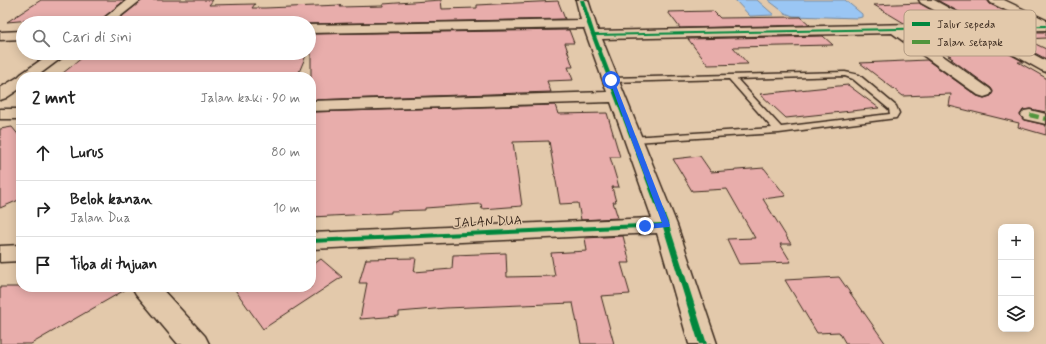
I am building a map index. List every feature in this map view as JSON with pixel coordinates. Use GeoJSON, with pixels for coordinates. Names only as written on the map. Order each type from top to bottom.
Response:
{"type":"FeatureCollection","features":[{"type":"Feature","properties":{"kind":"street"},"geometry":{"type":"LineString","coordinates":[[113,16],[135,0]]}},
{"type":"Feature","properties":{"kind":"street"},"geometry":{"type":"LineString","coordinates":[[582,0],[666,225],[703,344]]}},
{"type":"Feature","properties":{"kind":"street"},"geometry":{"type":"LineString","coordinates":[[925,0],[943,10]]}},
{"type":"Feature","properties":{"kind":"street"},"geometry":{"type":"LineString","coordinates":[[995,0],[1015,10]]}},
{"type":"Feature","properties":{"kind":"street"},"geometry":{"type":"LineString","coordinates":[[1036,21],[1046,26]]}},
{"type":"Feature","properties":{"kind":"street"},"geometry":{"type":"LineString","coordinates":[[894,28],[904,35]]}},
{"type":"Feature","properties":{"kind":"street"},"geometry":{"type":"LineString","coordinates":[[316,29],[904,28]]}},
{"type":"Feature","properties":{"kind":"street"},"geometry":{"type":"LineString","coordinates":[[0,36],[16,35]]}},
{"type":"Feature","properties":{"kind":"street"},"geometry":{"type":"LineString","coordinates":[[933,56],[984,92]]}},
{"type":"Feature","properties":{"kind":"street"},"geometry":{"type":"LineString","coordinates":[[1026,56],[1046,67]]}},
{"type":"Feature","properties":{"kind":"street"},"geometry":{"type":"LineString","coordinates":[[33,72],[51,60]]}},
{"type":"Feature","properties":{"kind":"street"},"geometry":{"type":"LineString","coordinates":[[0,95],[16,84]]}},
{"type":"Feature","properties":{"kind":"street"},"geometry":{"type":"LineString","coordinates":[[316,106],[614,88]]}},
{"type":"Feature","properties":{"kind":"street","name":"JALAN DUA"},"geometry":{"type":"LineString","coordinates":[[316,241],[666,225]]}},
{"type":"Feature","properties":{"kind":"street"},"geometry":{"type":"LineString","coordinates":[[0,254],[16,253]]}},
{"type":"Feature","properties":{"kind":"street"},"geometry":{"type":"LineString","coordinates":[[149,292],[195,344]]}},
{"type":"Feature","properties":{"kind":"lane"},"geometry":{"type":"LineString","coordinates":[[614,88],[731,77],[850,75],[856,77],[893,108],[895,113],[893,116],[779,130],[634,139]]}},
{"type":"Feature","properties":{"kind":"lane"},"geometry":{"type":"LineString","coordinates":[[731,77],[779,130]]}},
{"type":"Feature","properties":{"kind":"water"},"geometry":{"type":"Polygon","coordinates":[[[735,0],[757,0],[774,15],[750,16],[735,0]]]}},
{"type":"Feature","properties":{"kind":"water"},"geometry":{"type":"Polygon","coordinates":[[[768,0],[845,0],[862,14],[862,17],[793,16],[785,13],[768,0]]]}},
{"type":"Feature","properties":{"kind":"building"},"geometry":{"type":"Polygon","coordinates":[[[41,0],[125,0],[106,16],[16,16],[41,0]]]}},
{"type":"Feature","properties":{"kind":"building"},"geometry":{"type":"Polygon","coordinates":[[[142,0],[213,0],[209,5],[255,4],[252,8],[265,8],[341,5],[340,7],[383,6],[383,4],[441,0],[442,9],[477,8],[477,5],[558,1],[565,19],[316,24],[316,16],[123,16],[142,0]]]}},
{"type":"Feature","properties":{"kind":"building"},"geometry":{"type":"Polygon","coordinates":[[[937,0],[987,0],[990,4],[1002,10],[956,10],[937,0]]]}},
{"type":"Feature","properties":{"kind":"building"},"geometry":{"type":"Polygon","coordinates":[[[919,3],[931,10],[904,10],[904,23],[874,5],[919,3]]]}},
{"type":"Feature","properties":{"kind":"building"},"geometry":{"type":"Polygon","coordinates":[[[713,11],[720,18],[801,17],[810,25],[680,28],[668,12],[713,11]]]}},
{"type":"Feature","properties":{"kind":"building"},"geometry":{"type":"Polygon","coordinates":[[[16,16],[16,21],[7,22],[16,16]]]}},
{"type":"Feature","properties":{"kind":"building"},"geometry":{"type":"Polygon","coordinates":[[[569,30],[574,43],[565,43],[573,67],[568,67],[573,80],[547,81],[551,92],[316,100],[316,72],[311,72],[311,60],[316,60],[316,34],[569,30]]]}},
{"type":"Feature","properties":{"kind":"building"},"geometry":{"type":"Polygon","coordinates":[[[1036,32],[1046,32],[1046,38],[1036,38],[1036,32]]]}},
{"type":"Feature","properties":{"kind":"building"},"geometry":{"type":"Polygon","coordinates":[[[823,36],[833,45],[733,47],[748,64],[708,65],[688,39],[823,36]]]}},
{"type":"Feature","properties":{"kind":"building"},"geometry":{"type":"Polygon","coordinates":[[[1036,44],[1046,49],[1046,59],[1036,54],[1036,44]]]}},
{"type":"Feature","properties":{"kind":"building"},"geometry":{"type":"Polygon","coordinates":[[[948,56],[1013,56],[1024,62],[1018,62],[1046,78],[1046,112],[1030,109],[1023,110],[1020,115],[1024,120],[1046,125],[1046,135],[1018,127],[1019,123],[949,106],[951,94],[903,96],[860,63],[927,60],[977,96],[984,98],[991,96],[993,91],[991,88],[948,56]]]}},
{"type":"Feature","properties":{"kind":"building"},"geometry":{"type":"Polygon","coordinates":[[[79,60],[304,60],[299,72],[64,72],[79,60]]]}},
{"type":"Feature","properties":{"kind":"building"},"geometry":{"type":"Polygon","coordinates":[[[848,85],[879,108],[786,118],[760,94],[848,85]]]}},
{"type":"Feature","properties":{"kind":"building"},"geometry":{"type":"Polygon","coordinates":[[[555,105],[558,114],[607,113],[620,157],[610,157],[619,187],[612,187],[616,202],[613,202],[618,218],[581,220],[578,203],[560,204],[549,141],[513,142],[522,206],[482,209],[481,204],[425,208],[425,210],[391,211],[391,213],[316,217],[316,112],[555,105]]]}},
{"type":"Feature","properties":{"kind":"building"},"geometry":{"type":"Polygon","coordinates":[[[12,127],[16,132],[16,201],[0,208],[0,129],[12,127]]]}},
{"type":"Feature","properties":{"kind":"building"},"geometry":{"type":"Polygon","coordinates":[[[700,156],[711,172],[764,168],[786,196],[763,199],[791,244],[780,244],[791,262],[739,264],[727,239],[755,238],[727,189],[692,191],[673,159],[700,156]]]}},
{"type":"Feature","properties":{"kind":"building"},"geometry":{"type":"Polygon","coordinates":[[[623,236],[630,263],[621,263],[630,294],[601,296],[614,344],[581,344],[573,303],[446,308],[399,312],[399,316],[360,319],[367,283],[359,283],[366,259],[416,258],[414,272],[452,269],[453,255],[506,253],[507,277],[555,276],[551,253],[587,251],[585,238],[623,236]]]}},
{"type":"Feature","properties":{"kind":"building"},"geometry":{"type":"Polygon","coordinates":[[[321,259],[342,277],[263,329],[237,292],[316,292],[316,262],[321,259]]]}},
{"type":"Feature","properties":{"kind":"building"},"geometry":{"type":"Polygon","coordinates":[[[839,277],[886,344],[846,344],[839,332],[817,333],[785,280],[839,277]]]}},
{"type":"Feature","properties":{"kind":"building"},"geometry":{"type":"Polygon","coordinates":[[[0,287],[16,287],[16,292],[121,292],[31,344],[0,344],[0,287]]]}},
{"type":"Feature","properties":{"kind":"marked path"},"geometry":{"type":"LineString","coordinates":[[1030,115],[1046,119]]}},
{"type":"Feature","properties":{"kind":"cycle path"},"geometry":{"type":"LineString","coordinates":[[582,0],[589,24],[666,225],[703,344]]}},
{"type":"Feature","properties":{"kind":"cycle path"},"geometry":{"type":"LineString","coordinates":[[1036,26],[1046,26]]}},
{"type":"Feature","properties":{"kind":"cycle path"},"geometry":{"type":"LineString","coordinates":[[595,35],[904,28]]}},
{"type":"Feature","properties":{"kind":"cycle path"},"geometry":{"type":"LineString","coordinates":[[316,241],[666,225]]}},
{"type":"Feature","properties":{"kind":"route"},"geometry":{"type":"LineString","coordinates":[[611,80],[666,225],[645,226]]}}]}
